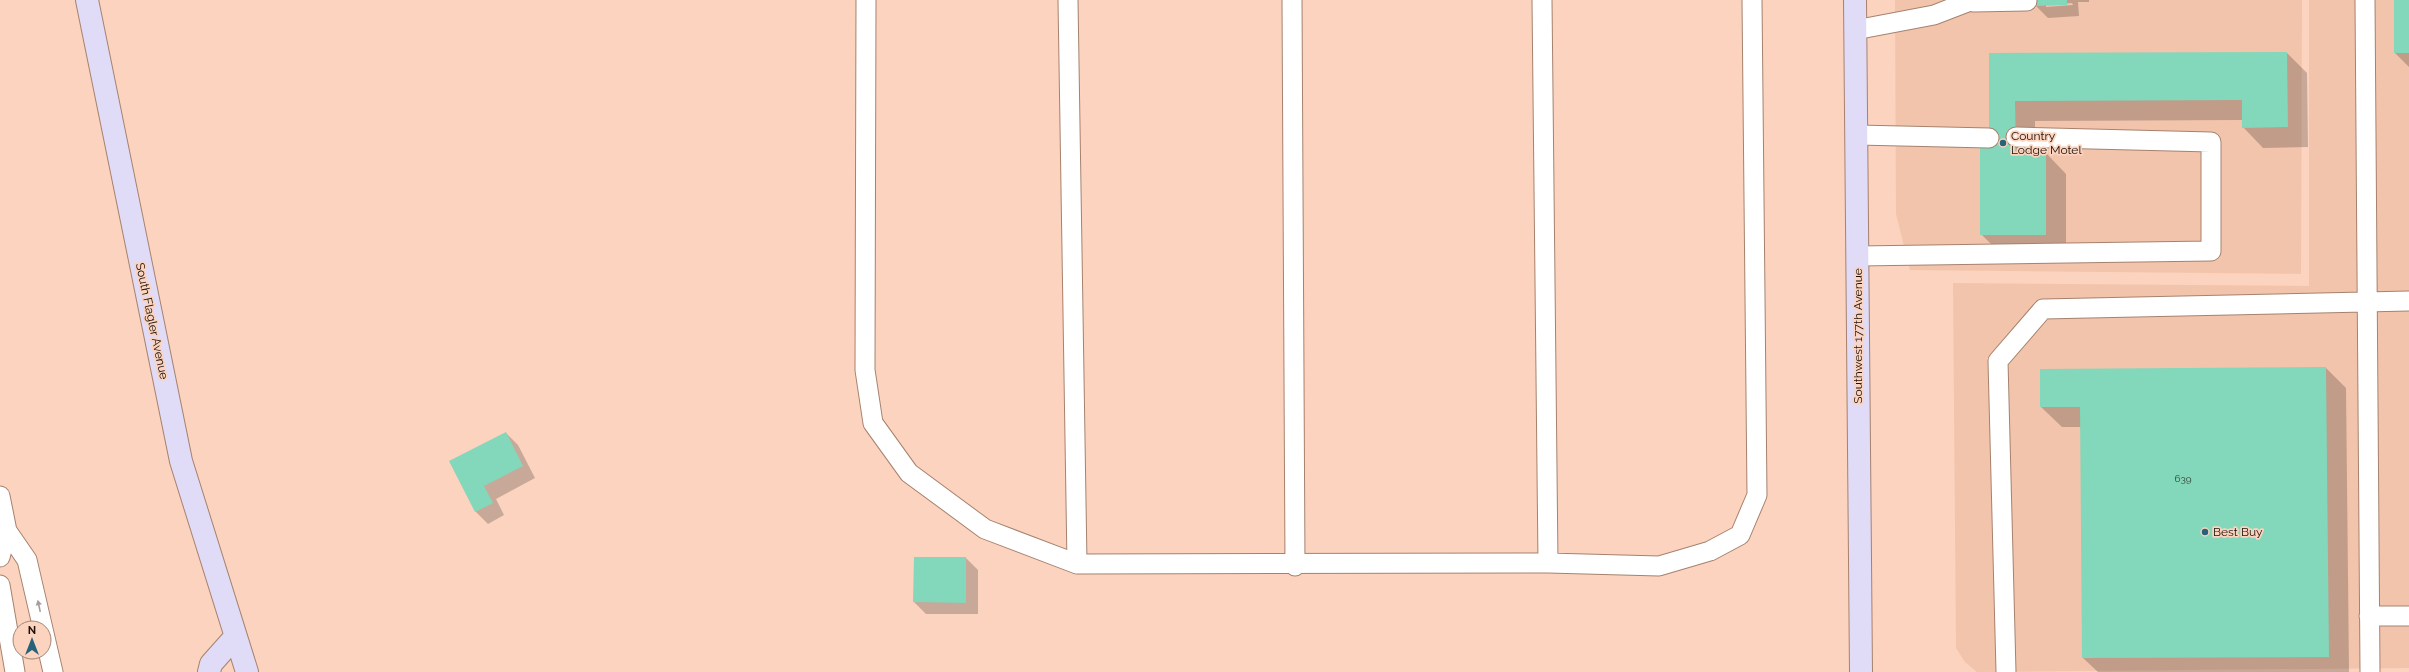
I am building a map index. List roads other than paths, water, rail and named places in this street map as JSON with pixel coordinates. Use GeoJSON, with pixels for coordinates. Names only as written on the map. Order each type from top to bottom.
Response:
{"type":"FeatureCollection","features":[{"type":"Feature","properties":{"kind":"street","name":"South Flagler Avenue"},"geometry":{"type":"LineString","coordinates":[[87,0],[182,461],[247,672]]}},
{"type":"Feature","properties":{"kind":"street","name":"Southwest 177th Avenue"},"geometry":{"type":"LineString","coordinates":[[1855,0],[1861,672]]}},
{"type":"Feature","properties":{"kind":"street"},"geometry":{"type":"LineString","coordinates":[[209,672],[211,664],[235,637]]}},
{"type":"Feature","properties":{"kind":"lane"},"geometry":{"type":"LineString","coordinates":[[866,0],[865,370],[873,423],[909,473],[985,529],[1077,564],[1295,566],[1548,563],[1659,566],[1710,551],[1740,535],[1757,495],[1752,0]]}},
{"type":"Feature","properties":{"kind":"lane"},"geometry":{"type":"LineString","coordinates":[[1068,0],[1077,564]]}},
{"type":"Feature","properties":{"kind":"lane"},"geometry":{"type":"LineString","coordinates":[[1292,0],[1295,566]]}},
{"type":"Feature","properties":{"kind":"lane"},"geometry":{"type":"LineString","coordinates":[[1542,0],[1548,563]]}},
{"type":"Feature","properties":{"kind":"lane"},"geometry":{"type":"LineString","coordinates":[[2365,0],[2370,672]]}},
{"type":"Feature","properties":{"kind":"lane"},"geometry":{"type":"LineString","coordinates":[[1856,30],[1934,15],[1973,1],[2027,1]]}},
{"type":"Feature","properties":{"kind":"lane"},"geometry":{"type":"LineString","coordinates":[[1856,135],[1990,138]]}},
{"type":"Feature","properties":{"kind":"lane"},"geometry":{"type":"LineString","coordinates":[[1858,256],[2211,251],[2211,142],[2016,138]]}},
{"type":"Feature","properties":{"kind":"lane"},"geometry":{"type":"LineString","coordinates":[[2006,672],[1998,361],[2043,309],[2409,301]]}},
{"type":"Feature","properties":{"kind":"lane"},"geometry":{"type":"LineString","coordinates":[[0,496],[7,531],[27,560],[53,672]]}},
{"type":"Feature","properties":{"kind":"lane"},"geometry":{"type":"LineString","coordinates":[[0,557],[7,531]]}},
{"type":"Feature","properties":{"kind":"lane"},"geometry":{"type":"LineString","coordinates":[[0,585],[15,672]]}},
{"type":"Feature","properties":{"kind":"lane"},"geometry":{"type":"LineString","coordinates":[[2369,616],[2409,616]]}},
{"type":"Feature","properties":{"kind":"place","name":"Country Lodge Motel"},"geometry":{"type":"Point","coordinates":[2003,143]}},
{"type":"Feature","properties":{"kind":"place","name":"Best Buy"},"geometry":{"type":"Point","coordinates":[2205,532]}}]}
